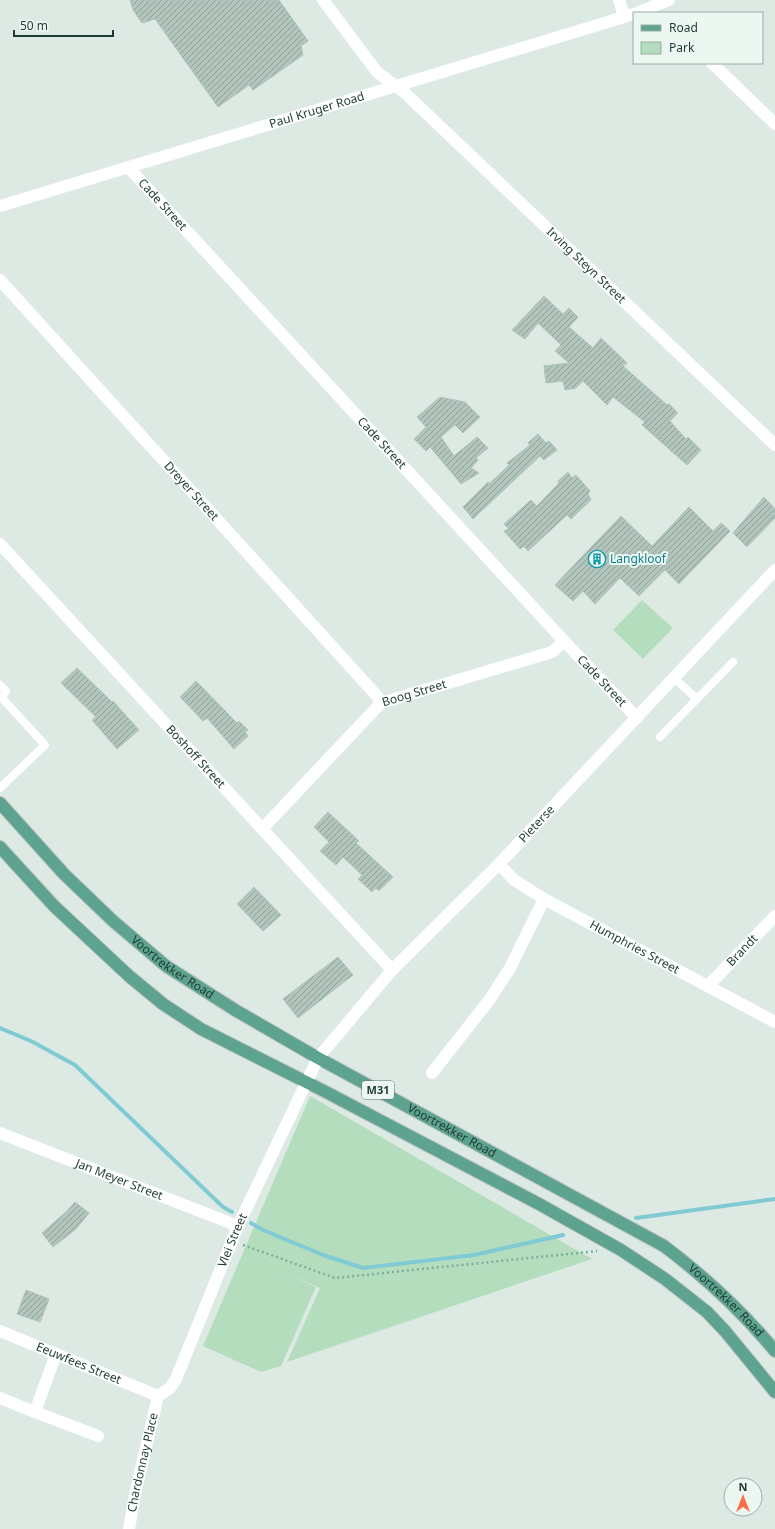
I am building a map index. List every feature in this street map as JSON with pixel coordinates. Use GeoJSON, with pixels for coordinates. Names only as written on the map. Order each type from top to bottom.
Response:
{"type":"FeatureCollection","features":[{"type":"Feature","properties":{"kind":"main road","name":"Voortrekker Road"},"geometry":{"type":"LineString","coordinates":[[0,803],[64,874],[113,921],[166,966],[235,1010],[318,1058],[664,1246],[696,1270],[736,1307],[752,1323],[775,1351]]}},
{"type":"Feature","properties":{"kind":"main road","name":"Voortrekker Road"},"geometry":{"type":"LineString","coordinates":[[0,847],[54,906],[114,962],[163,1004],[201,1029],[306,1082],[539,1204],[621,1250],[665,1279],[707,1312],[725,1331],[775,1392]]}},
{"type":"Feature","properties":{"kind":"street","name":"Irving Steyn Street"},"geometry":{"type":"LineString","coordinates":[[323,0],[376,72],[398,86],[775,445]]}},
{"type":"Feature","properties":{"kind":"street"},"geometry":{"type":"LineString","coordinates":[[619,0],[629,15]]}},
{"type":"Feature","properties":{"kind":"street"},"geometry":{"type":"LineString","coordinates":[[642,12],[656,9],[669,0]]}},
{"type":"Feature","properties":{"kind":"street","name":"Paul Kruger Road"},"geometry":{"type":"LineString","coordinates":[[0,206],[629,15]]}},
{"type":"Feature","properties":{"kind":"street"},"geometry":{"type":"LineString","coordinates":[[713,64],[775,124]]}},
{"type":"Feature","properties":{"kind":"street","name":"Cade Street"},"geometry":{"type":"LineString","coordinates":[[128,167],[564,641],[637,718]]}},
{"type":"Feature","properties":{"kind":"street","name":"Dreyer Street"},"geometry":{"type":"LineString","coordinates":[[0,280],[366,684],[381,703]]}},
{"type":"Feature","properties":{"kind":"street","name":"Boshoff Street"},"geometry":{"type":"LineString","coordinates":[[0,544],[392,970]]}},
{"type":"Feature","properties":{"kind":"street","name":"Pieterse"},"geometry":{"type":"LineString","coordinates":[[306,1082],[318,1058],[392,970],[499,864],[775,570]]}},
{"type":"Feature","properties":{"kind":"street","name":"Boog Street"},"geometry":{"type":"LineString","coordinates":[[262,829],[381,703],[552,652],[564,641]]}},
{"type":"Feature","properties":{"kind":"street","name":"Humphries Street"},"geometry":{"type":"LineString","coordinates":[[499,864],[514,880],[544,899],[775,1022]]}},
{"type":"Feature","properties":{"kind":"street"},"geometry":{"type":"LineString","coordinates":[[432,1072],[490,999],[510,968],[544,899]]}},
{"type":"Feature","properties":{"kind":"street","name":"Brandt"},"geometry":{"type":"LineString","coordinates":[[708,985],[775,916]]}},
{"type":"Feature","properties":{"kind":"street","name":"Vlei Street"},"geometry":{"type":"LineString","coordinates":[[158,1396],[170,1388],[176,1379],[238,1226],[306,1082]]}},
{"type":"Feature","properties":{"kind":"street","name":"Jan Meyer Street"},"geometry":{"type":"LineString","coordinates":[[0,1133],[238,1226]]}},
{"type":"Feature","properties":{"kind":"street","name":"Eeuwfees Street"},"geometry":{"type":"LineString","coordinates":[[0,1331],[158,1396]]}},
{"type":"Feature","properties":{"kind":"street"},"geometry":{"type":"LineString","coordinates":[[35,1412],[56,1354]]}},
{"type":"Feature","properties":{"kind":"street","name":"Chardonnay Place"},"geometry":{"type":"LineString","coordinates":[[129,1529],[135,1494],[158,1396]]}},
{"type":"Feature","properties":{"kind":"street"},"geometry":{"type":"LineString","coordinates":[[0,1398],[98,1436]]}},
{"type":"Feature","properties":{"kind":"lane"},"geometry":{"type":"LineString","coordinates":[[660,737],[733,662]]}},
{"type":"Feature","properties":{"kind":"lane"},"geometry":{"type":"LineString","coordinates":[[674,678],[697,699]]}},
{"type":"Feature","properties":{"kind":"lane"},"geometry":{"type":"LineString","coordinates":[[0,685],[6,691],[2,698],[45,745],[0,788]]}},
{"type":"Feature","properties":{"kind":"path"},"geometry":{"type":"LineString","coordinates":[[232,1240],[335,1278],[598,1251]]}},
{"type":"Feature","properties":{"kind":"green space"},"geometry":{"type":"Polygon","coordinates":[[[642,600],[673,628],[643,659],[613,630],[642,600]]]}},
{"type":"Feature","properties":{"kind":"green space"},"geometry":{"type":"Polygon","coordinates":[[[310,1096],[592,1259],[287,1362],[320,1288],[280,1271],[316,1287],[281,1366],[261,1372],[203,1346],[310,1096]]]}},
{"type":"Feature","properties":{"kind":"building"},"geometry":{"type":"Polygon","coordinates":[[[130,0],[279,0],[308,41],[301,46],[303,55],[253,90],[249,85],[218,107],[155,19],[142,23],[133,10],[130,0]]]}},
{"type":"Feature","properties":{"kind":"building"},"geometry":{"type":"Polygon","coordinates":[[[544,296],[563,314],[569,308],[578,317],[569,327],[593,348],[601,338],[627,363],[623,366],[678,413],[670,421],[686,439],[688,437],[701,450],[687,465],[642,425],[645,422],[613,397],[607,405],[583,381],[576,388],[565,390],[563,381],[546,383],[544,366],[569,363],[555,351],[561,345],[538,323],[525,339],[512,330],[544,296]]]}},
{"type":"Feature","properties":{"kind":"building"},"geometry":{"type":"Polygon","coordinates":[[[440,397],[465,402],[480,417],[463,433],[455,425],[441,437],[454,456],[477,437],[488,448],[476,458],[478,460],[471,468],[479,473],[461,484],[430,447],[426,451],[414,439],[426,427],[417,417],[440,397]]]}},
{"type":"Feature","properties":{"kind":"building"},"geometry":{"type":"Polygon","coordinates":[[[538,434],[546,443],[549,441],[557,450],[544,460],[540,456],[473,519],[463,507],[488,482],[489,484],[509,465],[507,463],[530,445],[528,443],[538,434]]]}},
{"type":"Feature","properties":{"kind":"building"},"geometry":{"type":"Polygon","coordinates":[[[568,472],[572,478],[576,475],[590,491],[588,494],[591,500],[571,519],[567,515],[528,551],[524,546],[520,549],[504,531],[509,529],[504,524],[531,500],[537,506],[559,483],[558,481],[568,472]]]}},
{"type":"Feature","properties":{"kind":"building"},"geometry":{"type":"Polygon","coordinates":[[[764,497],[775,509],[775,518],[747,547],[733,533],[764,497]]]}},
{"type":"Feature","properties":{"kind":"building"},"geometry":{"type":"Polygon","coordinates":[[[689,507],[713,531],[721,523],[730,531],[679,584],[665,570],[639,596],[620,578],[595,604],[583,591],[573,601],[555,585],[621,516],[652,546],[689,507]]]}},
{"type":"Feature","properties":{"kind":"building"},"geometry":{"type":"Polygon","coordinates":[[[77,668],[112,702],[113,701],[139,730],[117,749],[92,720],[96,717],[61,683],[77,668]]]}},
{"type":"Feature","properties":{"kind":"building"},"geometry":{"type":"Polygon","coordinates":[[[196,681],[237,723],[239,721],[248,730],[245,732],[248,736],[234,749],[207,718],[203,721],[180,697],[196,681]]]}},
{"type":"Feature","properties":{"kind":"building"},"geometry":{"type":"Polygon","coordinates":[[[328,812],[359,841],[356,843],[393,877],[379,891],[376,888],[372,892],[358,879],[362,875],[343,857],[336,865],[320,851],[329,842],[314,827],[328,812]]]}},
{"type":"Feature","properties":{"kind":"building"},"geometry":{"type":"Polygon","coordinates":[[[254,887],[281,915],[263,931],[237,904],[254,887]]]}},
{"type":"Feature","properties":{"kind":"building"},"geometry":{"type":"Polygon","coordinates":[[[338,957],[353,975],[298,1018],[283,999],[338,957]]]}},
{"type":"Feature","properties":{"kind":"building"},"geometry":{"type":"Polygon","coordinates":[[[75,1202],[89,1213],[76,1229],[53,1247],[42,1233],[75,1202]]]}},
{"type":"Feature","properties":{"kind":"building"},"geometry":{"type":"Polygon","coordinates":[[[26,1290],[49,1299],[40,1322],[17,1314],[26,1290]]]}},
{"type":"Feature","properties":{"kind":"waterway"},"geometry":{"type":"LineString","coordinates":[[0,1028],[31,1041],[75,1065],[223,1207],[232,1212]]}},
{"type":"Feature","properties":{"kind":"waterway"},"geometry":{"type":"LineString","coordinates":[[636,1218],[775,1199]]}},
{"type":"Feature","properties":{"kind":"waterway"},"geometry":{"type":"LineString","coordinates":[[251,1223],[263,1230],[323,1255],[363,1268],[474,1255],[563,1235]]}},
{"type":"Feature","properties":{"kind":"place","name":"Langkloof"},"geometry":{"type":"Point","coordinates":[597,559]}}]}
